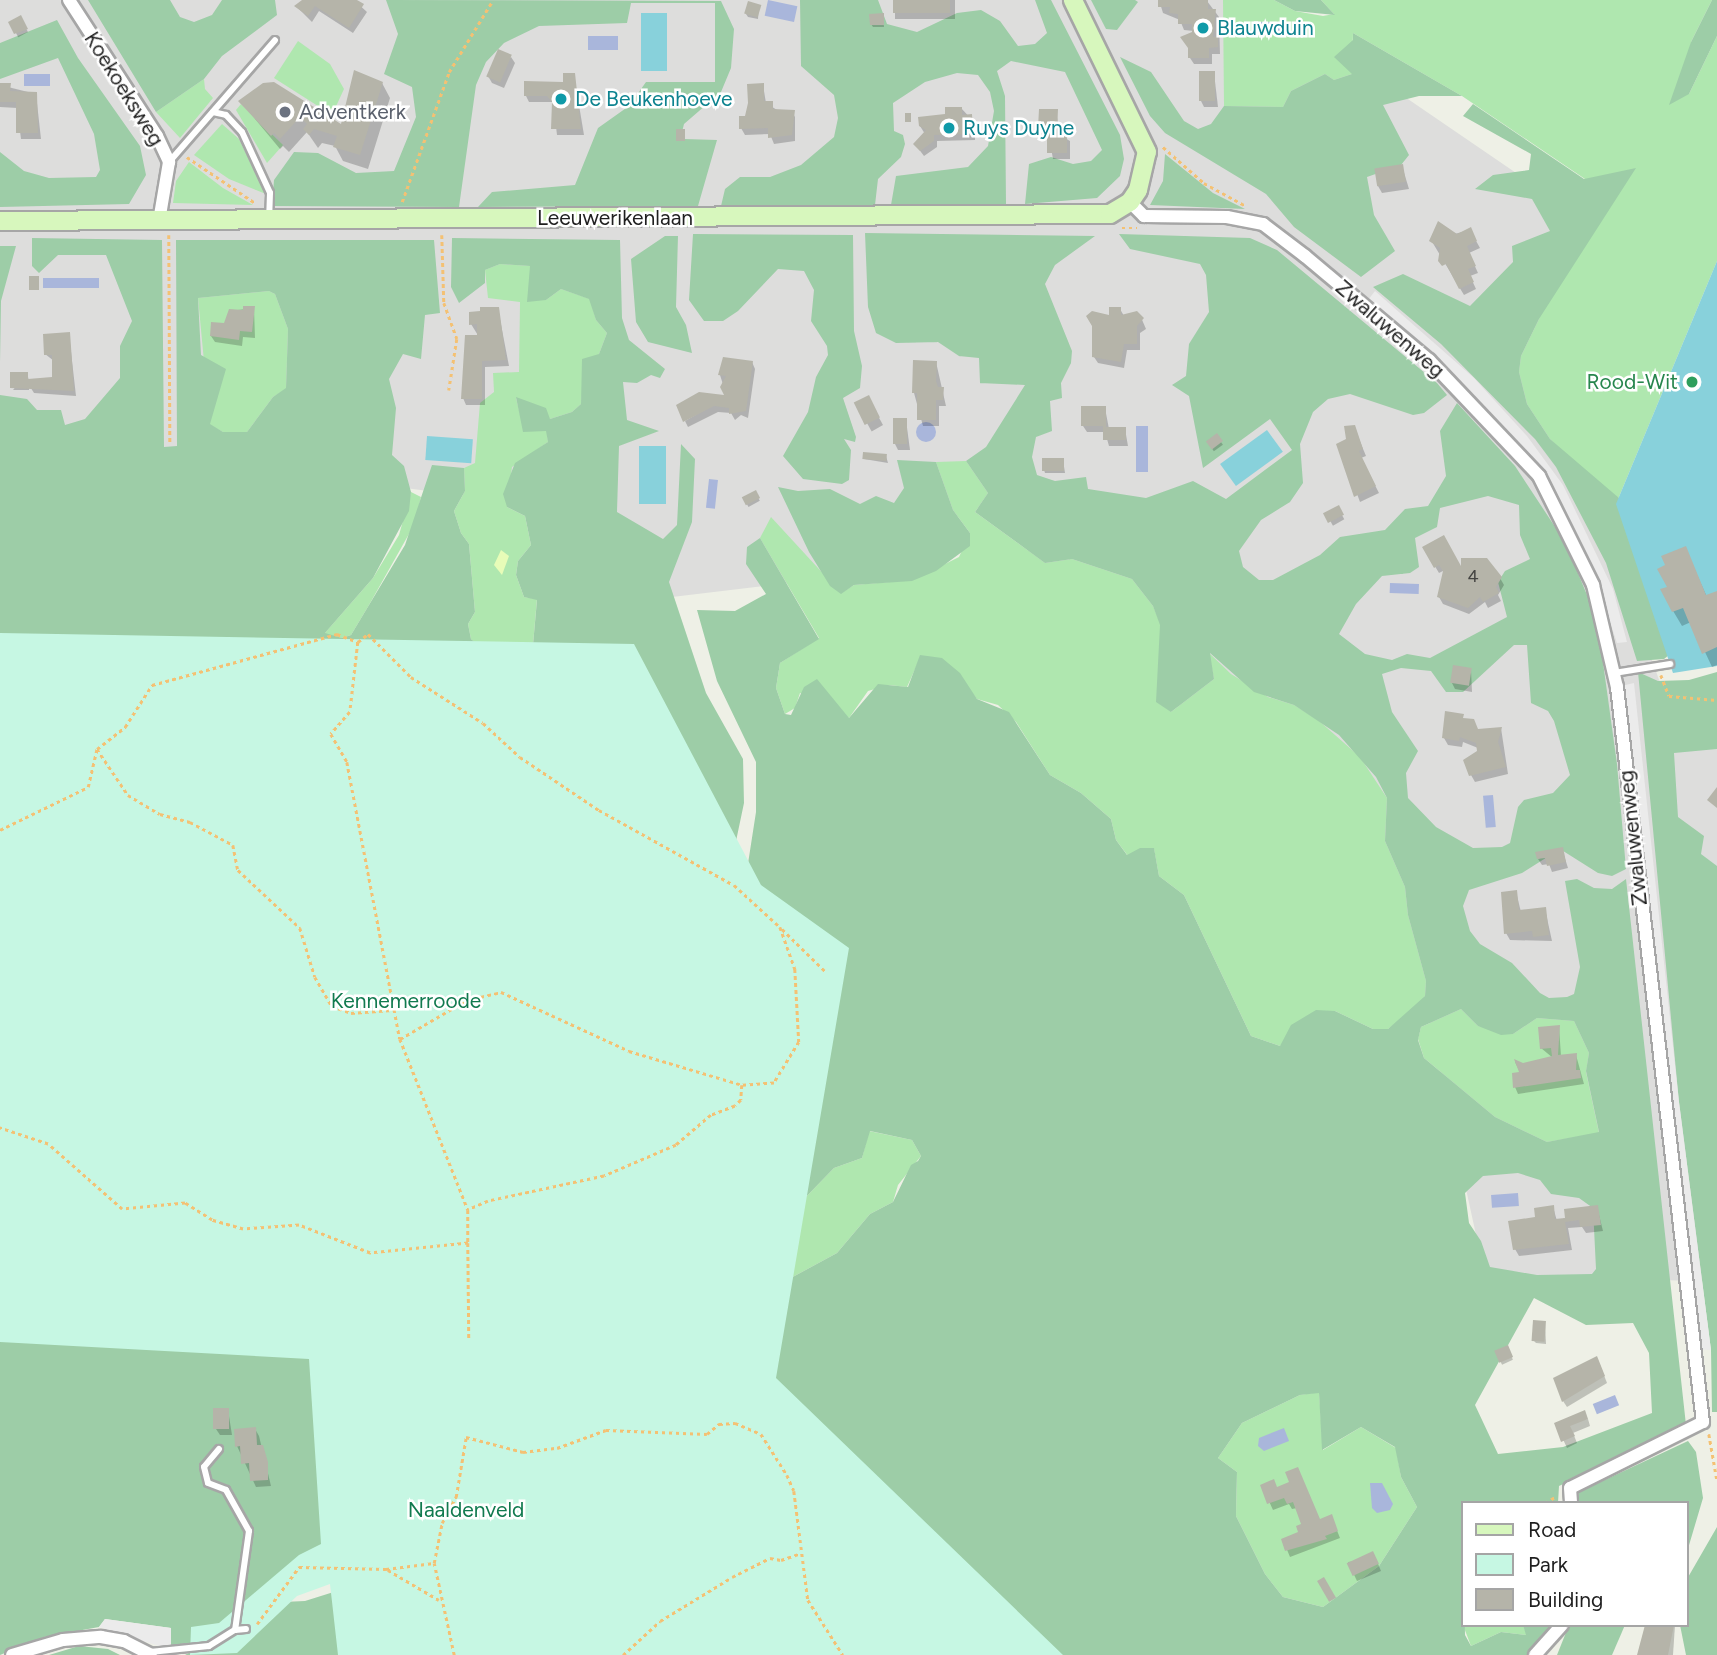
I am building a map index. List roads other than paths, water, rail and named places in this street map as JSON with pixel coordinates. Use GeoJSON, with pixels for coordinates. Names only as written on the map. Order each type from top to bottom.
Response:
{"type":"FeatureCollection","features":[{"type":"Feature","properties":{"kind":"street","name":"Koekoeksweg"},"geometry":{"type":"LineString","coordinates":[[69,0],[157,136],[169,162],[159,221]]}},
{"type":"Feature","properties":{"kind":"street"},"geometry":{"type":"LineString","coordinates":[[1073,0],[1146,144],[1148,162],[1130,202]]}},
{"type":"Feature","properties":{"kind":"street","name":"Leeuwerikenlaan"},"geometry":{"type":"LineString","coordinates":[[0,221],[1091,216],[1110,214],[1130,202]]}},
{"type":"Feature","properties":{"kind":"street","name":"Zwaluwenweg"},"geometry":{"type":"LineString","coordinates":[[1130,202],[1144,216],[1227,216],[1263,224],[1429,360],[1539,476],[1593,585],[1614,673],[1703,1422],[1570,1488],[1571,1501]]}},
{"type":"Feature","properties":{"kind":"street"},"geometry":{"type":"LineString","coordinates":[[1535,1655],[1560,1627]]}},
{"type":"Feature","properties":{"kind":"street"},"geometry":{"type":"LineString","coordinates":[[12,1655],[63,1640],[101,1637],[151,1653]]}},
{"type":"Feature","properties":{"kind":"lane"},"geometry":{"type":"LineString","coordinates":[[169,162],[275,40]]}},
{"type":"Feature","properties":{"kind":"lane"},"geometry":{"type":"LineString","coordinates":[[213,112],[226,115],[242,132],[270,193],[270,220]]}},
{"type":"Feature","properties":{"kind":"lane"},"geometry":{"type":"LineString","coordinates":[[1614,673],[1670,664]]}},
{"type":"Feature","properties":{"kind":"lane"},"geometry":{"type":"LineString","coordinates":[[219,1450],[204,1467],[208,1483],[232,1497],[249,1531],[235,1630]]}},
{"type":"Feature","properties":{"kind":"lane"},"geometry":{"type":"LineString","coordinates":[[151,1653],[209,1646],[235,1630],[246,1629]]}},
{"type":"Feature","properties":{"kind":"place","name":"Blauwduin"},"geometry":{"type":"Point","coordinates":[1203,28]}},
{"type":"Feature","properties":{"kind":"place","name":"De Beukenhoeve"},"geometry":{"type":"Point","coordinates":[561,99]}},
{"type":"Feature","properties":{"kind":"place","name":"Adventkerk"},"geometry":{"type":"Point","coordinates":[285,112]}},
{"type":"Feature","properties":{"kind":"place","name":"Ruys Duyne"},"geometry":{"type":"Point","coordinates":[949,128]}},
{"type":"Feature","properties":{"kind":"place","name":"Rood-Wit"},"geometry":{"type":"Point","coordinates":[1692,382]}},
{"type":"Feature","properties":{"kind":"park label","name":"Kennemerroode"},"geometry":{"type":"Point","coordinates":[406,1001]}},
{"type":"Feature","properties":{"kind":"park label","name":"Naaldenveld"},"geometry":{"type":"Point","coordinates":[466,1510]}}]}
